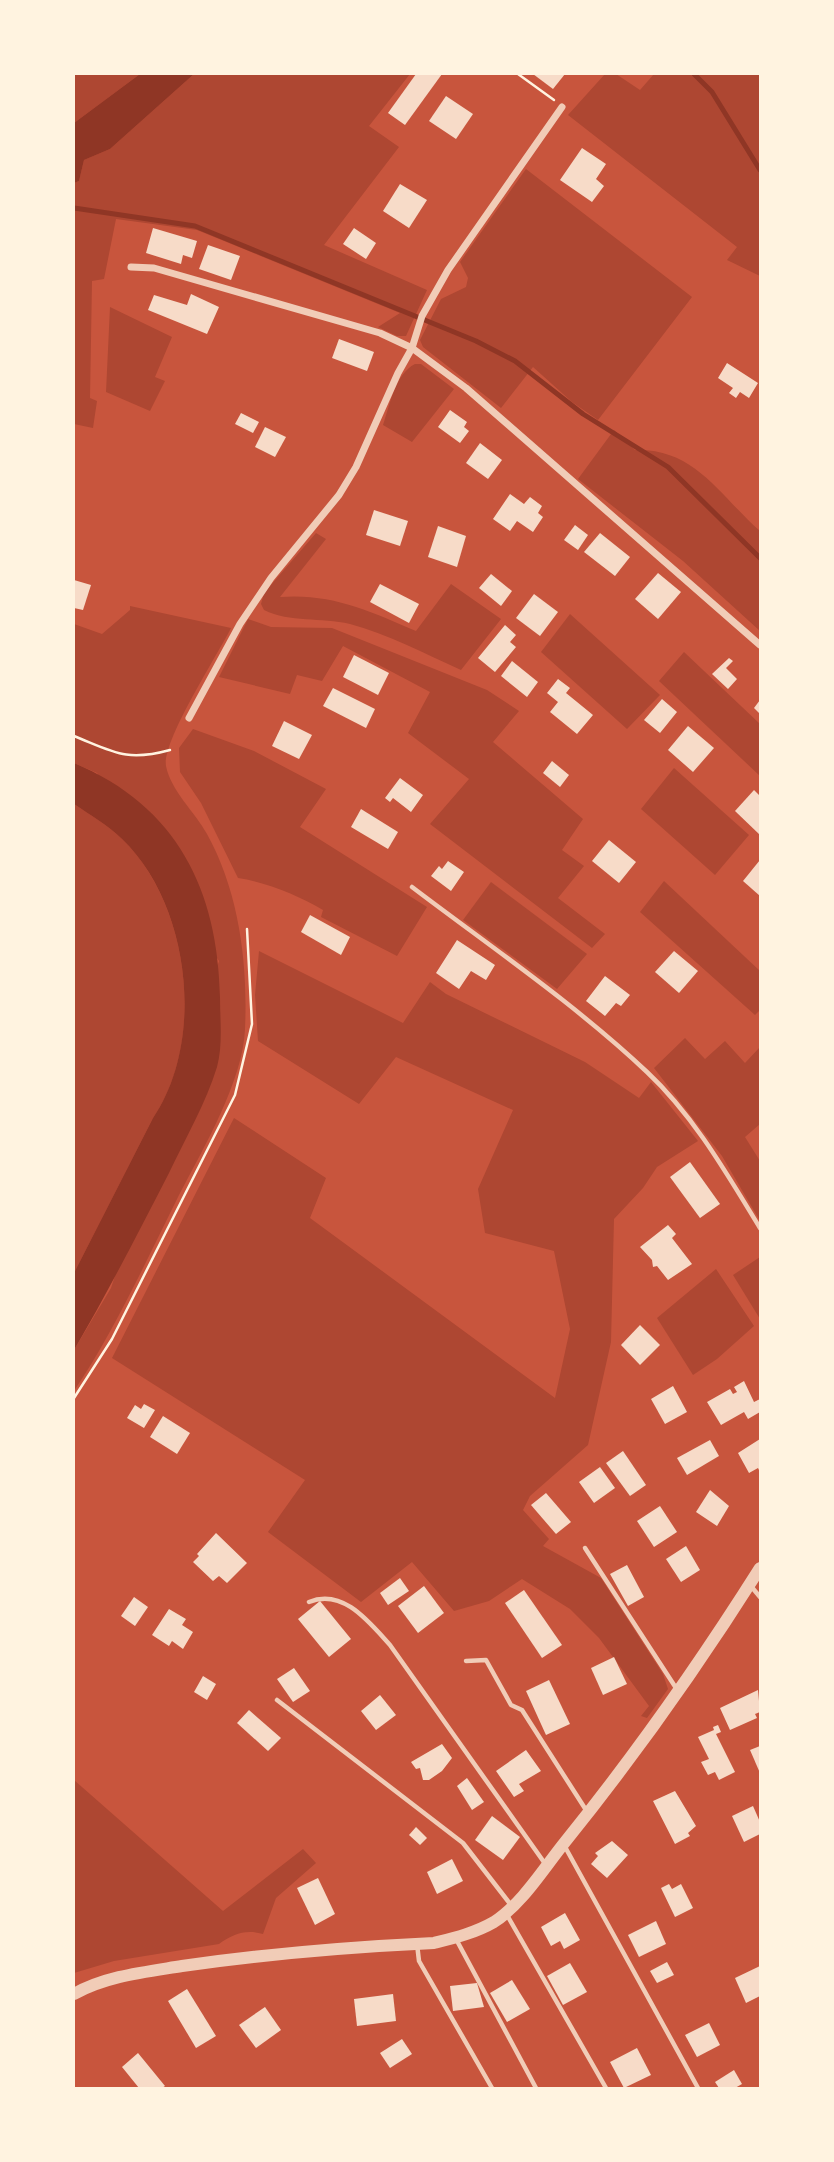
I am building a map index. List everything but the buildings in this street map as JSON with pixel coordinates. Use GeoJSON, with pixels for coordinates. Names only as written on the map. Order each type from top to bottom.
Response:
{"type":"FeatureCollection","features":[{"type":"Feature","properties":{"kind":"street"},"geometry":{"type":"LineString","coordinates":[[189,718],[248,611],[344,489],[412,348],[422,316],[448,270],[562,107]]}},
{"type":"Feature","properties":{"kind":"street"},"geometry":{"type":"LineString","coordinates":[[131,267],[154,268],[300,309],[380,333],[412,348],[466,388],[761,645]]}},
{"type":"Feature","properties":{"kind":"street"},"geometry":{"type":"LineString","coordinates":[[74,1994],[92,1984],[140,1973],[248,1956],[417,1944],[456,1938],[495,1921],[547,1865],[680,1694],[761,1568]]}},
{"type":"Feature","properties":{"kind":"lane"},"geometry":{"type":"LineString","coordinates":[[412,887],[567,1004],[649,1073],[701,1133],[761,1228]]}},
{"type":"Feature","properties":{"kind":"lane"},"geometry":{"type":"LineString","coordinates":[[585,1548],[638,1625],[680,1694]]}},
{"type":"Feature","properties":{"kind":"lane"},"geometry":{"type":"LineString","coordinates":[[750,1585],[761,1597]]}},
{"type":"Feature","properties":{"kind":"lane"},"geometry":{"type":"LineString","coordinates":[[309,1602],[323,1596],[337,1599],[362,1614],[390,1645],[547,1865]]}},
{"type":"Feature","properties":{"kind":"lane"},"geometry":{"type":"LineString","coordinates":[[466,1661],[486,1660],[511,1705],[522,1710],[588,1814]]}},
{"type":"Feature","properties":{"kind":"lane"},"geometry":{"type":"LineString","coordinates":[[277,1700],[463,1843],[509,1908],[606,2088]]}},
{"type":"Feature","properties":{"kind":"lane"},"geometry":{"type":"LineString","coordinates":[[564,1844],[698,2088]]}},
{"type":"Feature","properties":{"kind":"lane"},"geometry":{"type":"LineString","coordinates":[[456,1938],[536,2088]]}},
{"type":"Feature","properties":{"kind":"lane"},"geometry":{"type":"LineString","coordinates":[[417,1944],[419,1961],[492,2088]]}},
{"type":"Feature","properties":{"kind":"path"},"geometry":{"type":"LineString","coordinates":[[517,74],[562,107]]}},
{"type":"Feature","properties":{"kind":"path"},"geometry":{"type":"LineString","coordinates":[[74,736],[123,757],[150,756],[170,750]]}},
{"type":"Feature","properties":{"kind":"path"},"geometry":{"type":"LineString","coordinates":[[74,1398],[112,1339],[235,1095],[252,1024],[247,929]]}},
{"type":"Feature","properties":{"kind":"shaded area"},"geometry":{"type":"Polygon","coordinates":[[[74,74],[140,74],[74,123],[74,74]]]}},
{"type":"Feature","properties":{"kind":"shaded area"},"geometry":{"type":"Polygon","coordinates":[[[140,74],[194,74],[110,149],[84,160],[79,181],[74,183],[74,123],[140,74]]]}},
{"type":"Feature","properties":{"kind":"shaded area"},"geometry":{"type":"Polygon","coordinates":[[[194,74],[410,74],[369,126],[399,147],[324,245],[427,290],[406,336],[397,336],[378,327],[400,313],[197,230],[116,219],[104,279],[92,281],[90,398],[97,401],[93,428],[74,424],[74,183],[79,181],[84,160],[110,149],[194,74]]]}},
{"type":"Feature","properties":{"kind":"shaded area"},"geometry":{"type":"Polygon","coordinates":[[[605,74],[616,74],[640,90],[654,74],[760,74],[760,276],[727,260],[737,247],[568,115],[605,74]]]}},
{"type":"Feature","properties":{"kind":"shaded area"},"geometry":{"type":"Polygon","coordinates":[[[526,169],[692,297],[598,420],[572,402],[533,367],[501,408],[423,347],[420,340],[441,299],[466,287],[468,278],[460,262],[526,169]]]}},
{"type":"Feature","properties":{"kind":"shaded area"},"geometry":{"type":"Polygon","coordinates":[[[110,307],[172,337],[155,377],[165,381],[150,411],[106,392],[110,307]]]}},
{"type":"Feature","properties":{"kind":"shaded area"},"geometry":{"type":"Polygon","coordinates":[[[415,364],[421,364],[454,389],[412,442],[383,425],[398,382],[415,364]]]}},
{"type":"Feature","properties":{"kind":"shaded area"},"geometry":{"type":"Polygon","coordinates":[[[614,430],[635,450],[656,451],[690,465],[705,476],[760,531],[760,631],[683,561],[578,479],[614,430]]]}},
{"type":"Feature","properties":{"kind":"shaded area"},"geometry":{"type":"Polygon","coordinates":[[[316,533],[326,539],[280,597],[299,596],[350,605],[416,631],[451,584],[501,619],[461,670],[364,628],[339,622],[284,617],[264,610],[261,604],[264,593],[316,533]]]}},
{"type":"Feature","properties":{"kind":"shaded area"},"geometry":{"type":"Polygon","coordinates":[[[130,606],[231,628],[181,719],[167,754],[166,766],[178,793],[207,834],[227,880],[243,954],[245,1029],[243,1049],[230,1092],[210,1136],[117,1320],[74,1391],[74,1350],[111,1288],[219,961],[97,773],[74,763],[74,624],[102,634],[130,610],[130,606]]]}},
{"type":"Feature","properties":{"kind":"shaded area"},"geometry":{"type":"Polygon","coordinates":[[[570,614],[660,695],[627,729],[541,652],[570,614]]]}},
{"type":"Feature","properties":{"kind":"shaded area"},"geometry":{"type":"Polygon","coordinates":[[[248,619],[271,627],[332,628],[487,690],[519,711],[493,742],[583,819],[562,850],[584,866],[558,898],[605,934],[592,948],[430,824],[469,779],[408,733],[430,692],[343,646],[322,681],[297,675],[290,694],[219,677],[248,619]]]}},
{"type":"Feature","properties":{"kind":"shaded area"},"geometry":{"type":"Polygon","coordinates":[[[684,652],[760,724],[760,776],[659,681],[684,652]]]}},
{"type":"Feature","properties":{"kind":"shaded area"},"geometry":{"type":"Polygon","coordinates":[[[193,729],[254,751],[326,789],[300,827],[427,907],[397,956],[321,917],[323,910],[303,899],[271,886],[238,878],[201,803],[180,772],[179,748],[193,729]]]}},
{"type":"Feature","properties":{"kind":"shaded area"},"geometry":{"type":"Polygon","coordinates":[[[74,763],[110,781],[140,803],[165,828],[185,856],[200,888],[211,922],[217,959],[221,1032],[217,1067],[201,1107],[134,1240],[74,1350],[74,1273],[170,1086],[180,1051],[184,1013],[183,974],[176,935],[163,899],[145,866],[122,839],[74,804],[74,763]]]}},
{"type":"Feature","properties":{"kind":"shaded area"},"geometry":{"type":"Polygon","coordinates":[[[674,768],[749,835],[715,875],[641,809],[674,768]]]}},
{"type":"Feature","properties":{"kind":"shaded area"},"geometry":{"type":"Polygon","coordinates":[[[74,804],[122,839],[145,866],[163,899],[176,936],[183,974],[184,1013],[180,1051],[170,1087],[74,1273],[74,804]]]}},
{"type":"Feature","properties":{"kind":"shaded area"},"geometry":{"type":"Polygon","coordinates":[[[664,881],[760,971],[760,1010],[755,1015],[640,912],[664,881]]]}},
{"type":"Feature","properties":{"kind":"shaded area"},"geometry":{"type":"Polygon","coordinates":[[[491,882],[587,954],[557,989],[463,920],[491,882]]]}},
{"type":"Feature","properties":{"kind":"shaded area"},"geometry":{"type":"Polygon","coordinates":[[[259,951],[403,1023],[430,982],[446,994],[585,1062],[639,1098],[651,1082],[698,1141],[657,1167],[643,1188],[614,1219],[611,1342],[588,1445],[530,1496],[523,1510],[549,1539],[543,1546],[601,1578],[663,1674],[668,1689],[647,1718],[641,1716],[649,1706],[599,1638],[570,1609],[522,1579],[489,1601],[454,1611],[412,1562],[361,1602],[268,1532],[305,1480],[112,1358],[234,1118],[326,1178],[310,1218],[555,1398],[570,1329],[554,1251],[485,1233],[478,1189],[513,1110],[396,1057],[359,1104],[258,1041],[255,995],[259,951]]]}},
{"type":"Feature","properties":{"kind":"shaded area"},"geometry":{"type":"Polygon","coordinates":[[[685,1038],[705,1059],[725,1041],[745,1063],[760,1047],[760,1124],[745,1137],[760,1161],[760,1221],[722,1156],[654,1068],[685,1038]]]}},
{"type":"Feature","properties":{"kind":"shaded area"},"geometry":{"type":"Polygon","coordinates":[[[760,1257],[760,1319],[733,1275],[760,1257]]]}},
{"type":"Feature","properties":{"kind":"shaded area"},"geometry":{"type":"Polygon","coordinates":[[[716,1269],[754,1326],[717,1359],[693,1375],[657,1318],[716,1269]]]}},
{"type":"Feature","properties":{"kind":"shaded area"},"geometry":{"type":"Polygon","coordinates":[[[74,1780],[223,1911],[303,1849],[316,1863],[276,1898],[263,1934],[240,1933],[219,1944],[114,1961],[74,1973],[74,1780]]]}},
{"type":"Feature","properties":{"kind":"waterway"},"geometry":{"type":"LineString","coordinates":[[694,74],[712,92],[760,170]]}},
{"type":"Feature","properties":{"kind":"waterway"},"geometry":{"type":"LineString","coordinates":[[74,208],[195,226],[476,341],[515,361],[583,414],[668,467],[760,558]]}}]}
